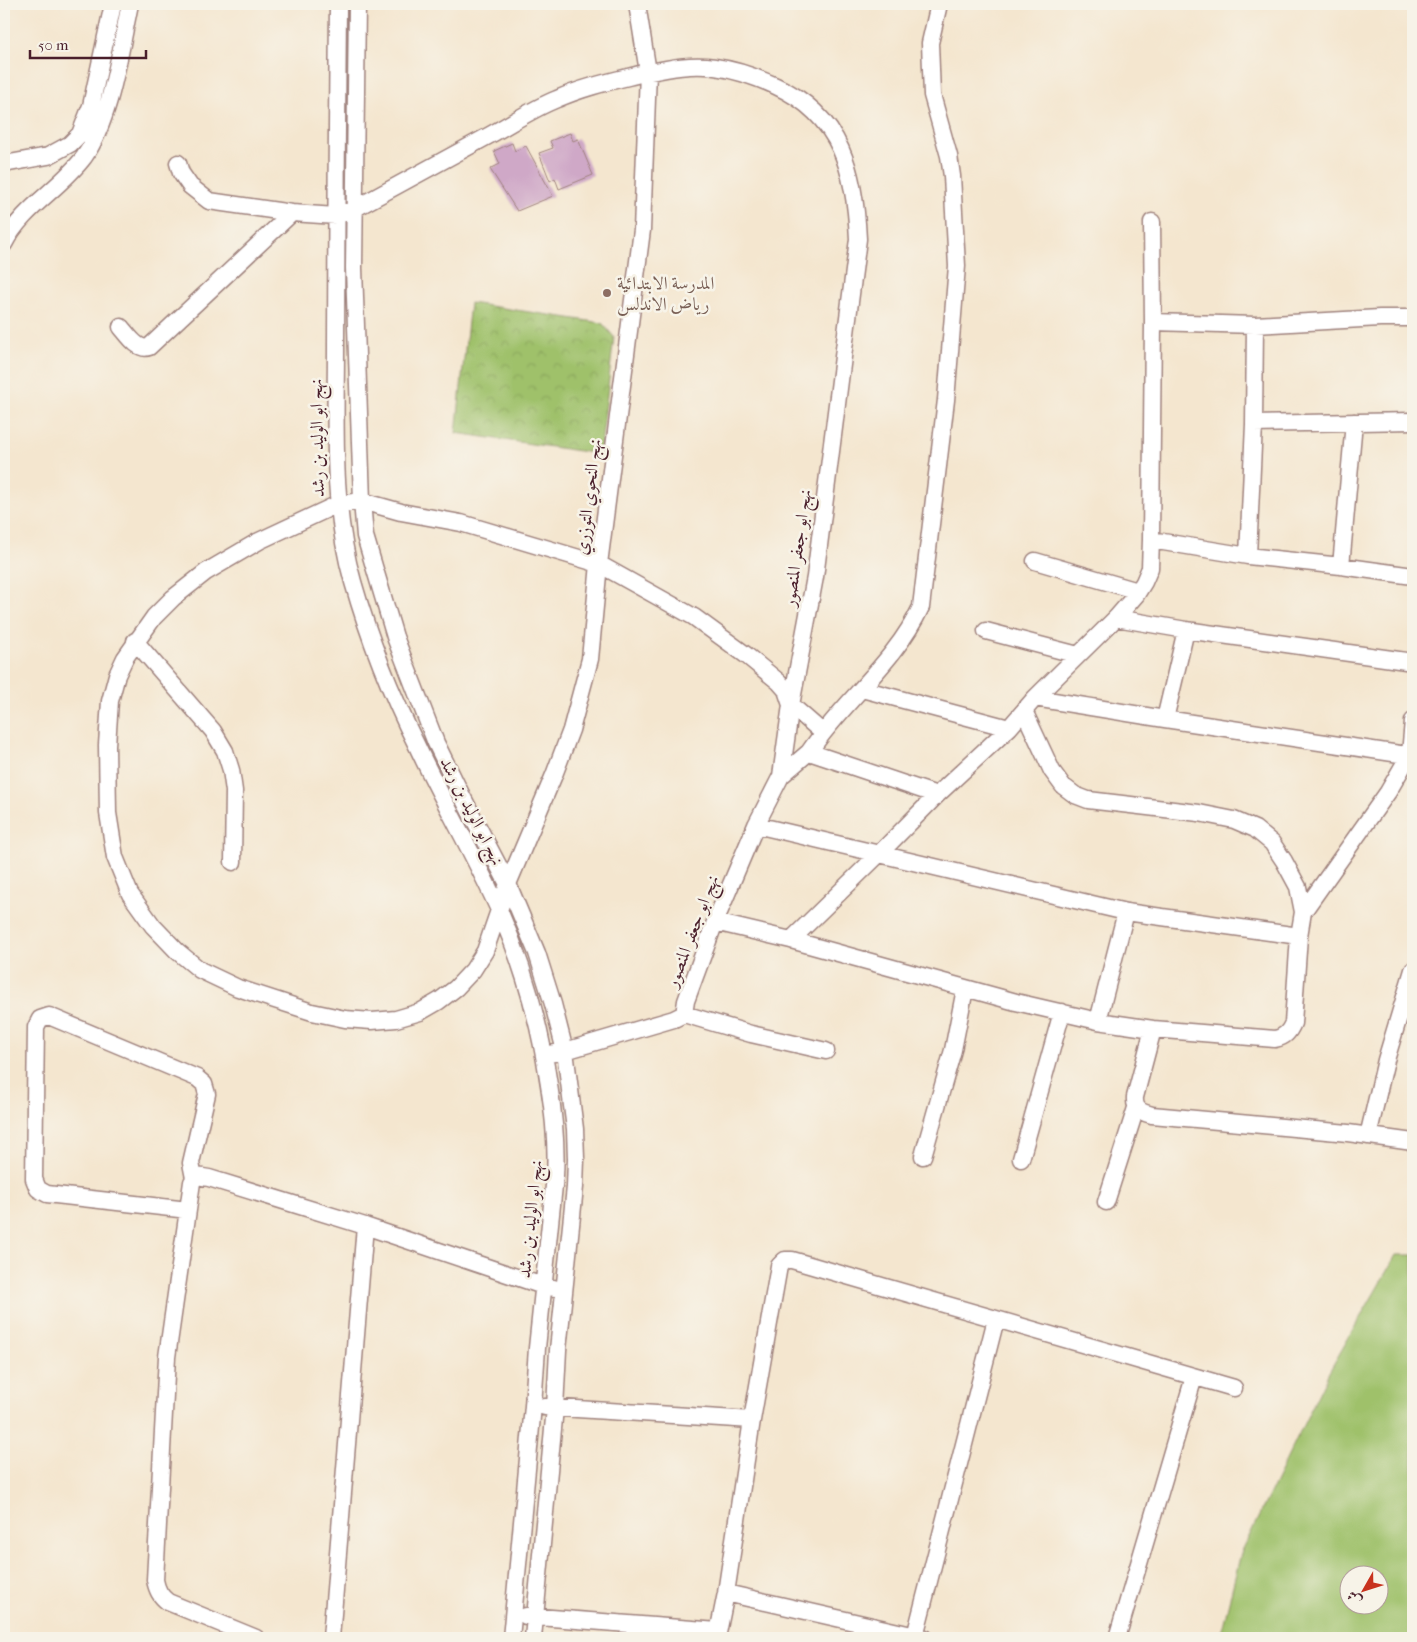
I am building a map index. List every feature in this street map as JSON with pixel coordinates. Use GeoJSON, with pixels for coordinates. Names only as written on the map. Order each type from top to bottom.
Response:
{"type":"FeatureCollection","features":[{"type":"Feature","properties":{"kind":"street"},"geometry":{"type":"LineString","coordinates":[[4,164],[48,156],[70,144],[80,134],[91,106],[113,4]]}},
{"type":"Feature","properties":{"kind":"street"},"geometry":{"type":"LineString","coordinates":[[4,244],[14,227],[84,156],[93,142],[106,110],[130,4]]}},
{"type":"Feature","properties":{"kind":"street","name":"نهج ابو الوليد بن رشد"},"geometry":{"type":"LineString","coordinates":[[338,4],[336,418],[338,504],[342,538],[353,583],[391,690],[427,768],[479,868],[521,966],[534,1008],[544,1055],[555,1125],[557,1151],[511,1638]]}},
{"type":"Feature","properties":{"kind":"street","name":"نهج ابو الوليد بن رشد"},"geometry":{"type":"LineString","coordinates":[[357,4],[354,268],[362,501],[365,536],[395,637],[436,743],[508,884],[537,953],[565,1051],[575,1129],[576,1187],[564,1289],[533,1638]]}},
{"type":"Feature","properties":{"kind":"street","name":"نهج النحوي التوزري"},"geometry":{"type":"LineString","coordinates":[[362,501],[338,504],[259,542],[206,572],[154,617],[125,658],[117,675],[110,701],[107,746],[108,813],[115,857],[130,894],[153,926],[177,951],[200,970],[238,988],[280,1003],[345,1020],[372,1021],[396,1019],[420,1012],[456,988],[473,970],[485,951],[508,884],[571,730],[582,693],[590,659],[599,564],[642,230],[648,72],[637,4]]}},
{"type":"Feature","properties":{"kind":"street"},"geometry":{"type":"LineString","coordinates":[[640,21],[646,4]]}},
{"type":"Feature","properties":{"kind":"street"},"geometry":{"type":"LineString","coordinates":[[781,776],[808,752],[822,732],[862,689],[910,630],[921,607],[946,400],[957,266],[952,176],[949,156],[932,95],[930,43],[939,4]]}},
{"type":"Feature","properties":{"kind":"street","name":"نهج ابو جعفر المنصور"},"geometry":{"type":"LineString","coordinates":[[336,216],[354,209],[555,99],[595,84],[674,66],[714,66],[752,75],[792,93],[814,111],[839,145],[848,166],[853,186],[856,202],[858,240],[848,326],[815,577],[791,705],[781,776],[756,825],[715,922],[686,1001],[684,1014],[674,1019],[565,1051],[544,1055]]}},
{"type":"Feature","properties":{"kind":"street"},"geometry":{"type":"LineString","coordinates":[[178,162],[185,180],[209,201],[292,213],[336,216]]}},
{"type":"Feature","properties":{"kind":"street"},"geometry":{"type":"LineString","coordinates":[[121,328],[140,347],[145,349],[149,347],[292,213]]}},
{"type":"Feature","properties":{"kind":"street"},"geometry":{"type":"LineString","coordinates":[[791,940],[937,795],[1009,728],[1035,698],[1116,618],[1144,582],[1150,568],[1151,540],[1152,222]]}},
{"type":"Feature","properties":{"kind":"street"},"geometry":{"type":"LineString","coordinates":[[1153,322],[1255,325],[1413,318]]}},
{"type":"Feature","properties":{"kind":"street"},"geometry":{"type":"LineString","coordinates":[[1248,556],[1254,424],[1255,325]]}},
{"type":"Feature","properties":{"kind":"street"},"geometry":{"type":"LineString","coordinates":[[1254,424],[1413,421]]}},
{"type":"Feature","properties":{"kind":"street"},"geometry":{"type":"LineString","coordinates":[[1341,566],[1354,422]]}},
{"type":"Feature","properties":{"kind":"street"},"geometry":{"type":"LineString","coordinates":[[362,501],[401,512],[461,523],[599,564],[694,617],[746,655],[779,682],[786,690],[791,705],[822,732]]}},
{"type":"Feature","properties":{"kind":"street"},"geometry":{"type":"LineString","coordinates":[[1151,540],[1248,556],[1413,576]]}},
{"type":"Feature","properties":{"kind":"street"},"geometry":{"type":"LineString","coordinates":[[1035,561],[1138,591]]}},
{"type":"Feature","properties":{"kind":"street"},"geometry":{"type":"LineString","coordinates":[[1116,618],[1186,630],[1413,662]]}},
{"type":"Feature","properties":{"kind":"street"},"geometry":{"type":"LineString","coordinates":[[986,630],[1078,655]]}},
{"type":"Feature","properties":{"kind":"street"},"geometry":{"type":"LineString","coordinates":[[1165,719],[1186,630]]}},
{"type":"Feature","properties":{"kind":"street"},"geometry":{"type":"LineString","coordinates":[[135,642],[213,731],[225,751],[231,770],[234,791],[233,862]]}},
{"type":"Feature","properties":{"kind":"street"},"geometry":{"type":"LineString","coordinates":[[862,689],[1009,728]]}},
{"type":"Feature","properties":{"kind":"street"},"geometry":{"type":"LineString","coordinates":[[1035,698],[1411,755]]}},
{"type":"Feature","properties":{"kind":"street"},"geometry":{"type":"LineString","coordinates":[[715,922],[791,940],[966,989],[1098,1021],[1153,1029],[1275,1039],[1286,1035],[1293,1023],[1303,912],[1298,887],[1272,843],[1255,829],[1234,820],[1199,813],[1088,800],[1075,795],[1063,786],[1052,771],[1024,711]]}},
{"type":"Feature","properties":{"kind":"street"},"geometry":{"type":"LineString","coordinates":[[1303,912],[1383,799],[1411,755],[1413,721]]}},
{"type":"Feature","properties":{"kind":"street"},"geometry":{"type":"LineString","coordinates":[[808,752],[937,795]]}},
{"type":"Feature","properties":{"kind":"street"},"geometry":{"type":"LineString","coordinates":[[756,825],[1126,912],[1300,936]]}},
{"type":"Feature","properties":{"kind":"street"},"geometry":{"type":"LineString","coordinates":[[1098,1021],[1126,912]]}},
{"type":"Feature","properties":{"kind":"street"},"geometry":{"type":"LineString","coordinates":[[1368,1136],[1386,1060],[1413,970]]}},
{"type":"Feature","properties":{"kind":"street"},"geometry":{"type":"LineString","coordinates":[[923,1156],[953,1050],[966,989]]}},
{"type":"Feature","properties":{"kind":"street"},"geometry":{"type":"LineString","coordinates":[[1021,1159],[1062,1012]]}},
{"type":"Feature","properties":{"kind":"street"},"geometry":{"type":"LineString","coordinates":[[684,1014],[751,1034],[826,1051]]}},
{"type":"Feature","properties":{"kind":"street"},"geometry":{"type":"LineString","coordinates":[[188,1210],[47,1194],[38,1189],[34,1179],[36,1027],[40,1019],[49,1016],[197,1078],[204,1084],[207,1094],[191,1163],[194,1178],[167,1357],[155,1580],[156,1589],[168,1602],[256,1638]]}},
{"type":"Feature","properties":{"kind":"street"},"geometry":{"type":"LineString","coordinates":[[1106,1202],[1136,1108],[1135,1097],[1153,1029]]}},
{"type":"Feature","properties":{"kind":"street"},"geometry":{"type":"LineString","coordinates":[[1136,1108],[1141,1112],[1152,1115],[1413,1142]]}},
{"type":"Feature","properties":{"kind":"street"},"geometry":{"type":"LineString","coordinates":[[194,1178],[197,1176],[210,1178],[365,1226],[543,1286],[564,1289]]}},
{"type":"Feature","properties":{"kind":"street"},"geometry":{"type":"LineString","coordinates":[[331,1638],[365,1226]]}},
{"type":"Feature","properties":{"kind":"street"},"geometry":{"type":"LineString","coordinates":[[513,1615],[717,1635],[726,1594],[752,1420],[779,1266],[785,1260],[792,1260],[1234,1388]]}},
{"type":"Feature","properties":{"kind":"street"},"geometry":{"type":"LineString","coordinates":[[726,1594],[920,1637],[996,1319]]}},
{"type":"Feature","properties":{"kind":"street"},"geometry":{"type":"LineString","coordinates":[[1118,1638],[1194,1377]]}},
{"type":"Feature","properties":{"kind":"street"},"geometry":{"type":"LineString","coordinates":[[533,1406],[752,1420]]}},
{"type":"Feature","properties":{"kind":"green space"},"geometry":{"type":"Polygon","coordinates":[[[470,303],[602,323],[614,337],[600,454],[456,433],[470,303]]]}},
{"type":"Feature","properties":{"kind":"green space"},"geometry":{"type":"Polygon","coordinates":[[[1396,1255],[1413,1255],[1413,1638],[1220,1638],[1241,1553],[1329,1372],[1396,1255]]]}},
{"type":"Feature","properties":{"kind":"building"},"geometry":{"type":"Polygon","coordinates":[[[570,133],[573,141],[578,139],[593,175],[559,189],[555,178],[550,181],[539,153],[553,148],[550,141],[570,133]]]}},
{"type":"Feature","properties":{"kind":"building"},"geometry":{"type":"Polygon","coordinates":[[[512,143],[515,151],[526,146],[553,196],[517,211],[490,169],[500,164],[494,151],[512,143]]]}},
{"type":"Feature","properties":{"kind":"place","name":"المدرسة الابتدائية رياض الاندلس"},"geometry":{"type":"Point","coordinates":[607,293]}}]}
